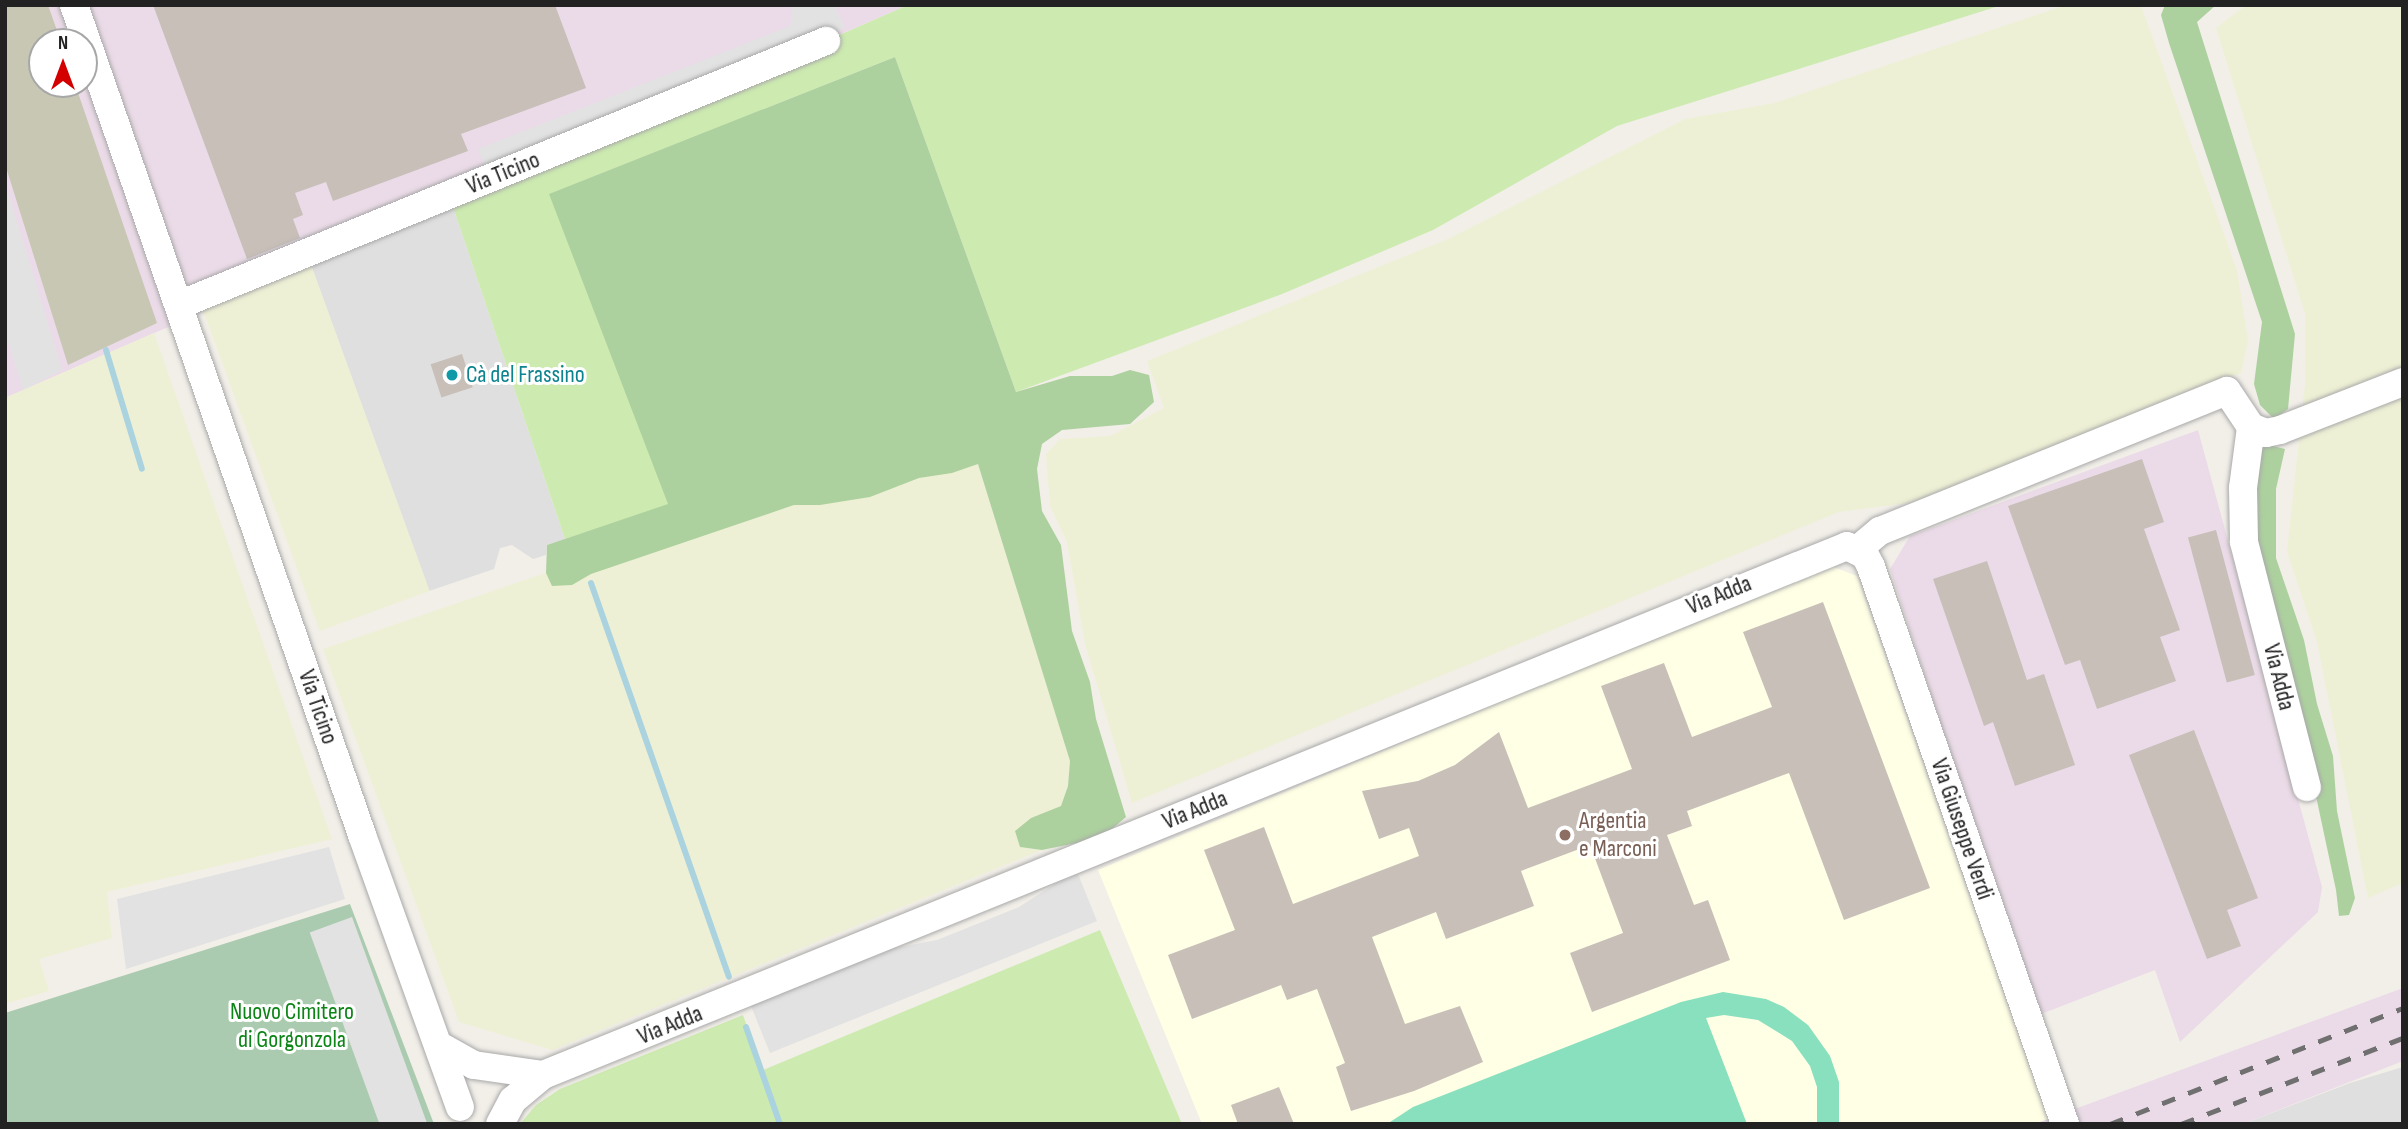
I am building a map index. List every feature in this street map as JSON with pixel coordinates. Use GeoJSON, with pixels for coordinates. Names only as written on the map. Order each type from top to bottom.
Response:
{"type":"FeatureCollection","features":[{"type":"Feature","properties":{"kind":"street","name":"Via Ticino"},"geometry":{"type":"LineString","coordinates":[[74,5],[460,1107]]}},
{"type":"Feature","properties":{"kind":"street","name":"Via Ticino"},"geometry":{"type":"LineString","coordinates":[[179,305],[826,41]]}},
{"type":"Feature","properties":{"kind":"street"},"geometry":{"type":"LineString","coordinates":[[2251,427],[2266,433],[2280,430],[2403,382]]}},
{"type":"Feature","properties":{"kind":"street","name":"Via Adda"},"geometry":{"type":"LineString","coordinates":[[460,1107],[506,1112],[543,1075],[1852,548],[1880,531],[2227,391],[2251,427],[2243,488],[2244,542],[2307,787]]}},
{"type":"Feature","properties":{"kind":"street","name":"Via Giuseppe Verdi"},"geometry":{"type":"LineString","coordinates":[[1852,548],[1871,567],[2063,1119]]}},
{"type":"Feature","properties":{"kind":"street","name":"Via Adda"},"geometry":{"type":"LineString","coordinates":[[438,1045],[467,1062],[495,1070],[543,1075]]}},
{"type":"Feature","properties":{"kind":"street"},"geometry":{"type":"LineString","coordinates":[[460,1107],[479,1082],[495,1070]]}},
{"type":"Feature","properties":{"kind":"shaded area"},"geometry":{"type":"Polygon","coordinates":[[[5,5],[908,5],[5,398],[5,5]]]}},
{"type":"Feature","properties":{"kind":"shaded area"},"geometry":{"type":"Polygon","coordinates":[[[5,5],[48,5],[56,28],[28,28],[28,98],[80,98],[157,323],[68,365],[5,164],[5,5]]]}},
{"type":"Feature","properties":{"kind":"shaded area"},"geometry":{"type":"Polygon","coordinates":[[[793,5],[834,5],[845,27],[826,41],[490,179],[478,149],[790,26],[793,5]]]}},
{"type":"Feature","properties":{"kind":"shaded area"},"geometry":{"type":"Polygon","coordinates":[[[2066,5],[2141,6],[2237,270],[2248,341],[2241,373],[1916,502],[1839,512],[1132,803],[1085,644],[1067,542],[1050,506],[1046,454],[1060,439],[1110,436],[1164,408],[1147,361],[1450,238],[1685,119],[1774,103],[2066,5]]]}},
{"type":"Feature","properties":{"kind":"shaded area"},"geometry":{"type":"Polygon","coordinates":[[[2246,5],[2403,5],[2403,883],[2368,898],[2317,642],[2287,552],[2305,384],[2305,314],[2216,28],[2246,5]]]}},
{"type":"Feature","properties":{"kind":"shaded area"},"geometry":{"type":"Polygon","coordinates":[[[5,182],[62,370],[23,390],[5,332],[5,182]]]}},
{"type":"Feature","properties":{"kind":"shaded area"},"geometry":{"type":"Polygon","coordinates":[[[452,204],[565,539],[547,545],[546,555],[533,559],[512,545],[500,548],[494,569],[429,591],[311,265],[452,204]]]}},
{"type":"Feature","properties":{"kind":"shaded area"},"geometry":{"type":"Polygon","coordinates":[[[311,265],[430,591],[320,631],[201,305],[311,265]]]}},
{"type":"Feature","properties":{"kind":"shaded area"},"geometry":{"type":"Polygon","coordinates":[[[154,333],[332,839],[107,892],[112,938],[39,959],[49,991],[5,1004],[5,398],[154,333]]]}},
{"type":"Feature","properties":{"kind":"shaded area"},"geometry":{"type":"Polygon","coordinates":[[[2198,430],[2322,887],[2318,912],[2180,1042],[2155,970],[2036,1016],[1890,569],[1910,536],[2198,430]]]}},
{"type":"Feature","properties":{"kind":"shaded area"},"geometry":{"type":"Polygon","coordinates":[[[978,464],[1070,760],[1068,786],[1061,807],[1031,818],[1020,847],[1042,850],[552,1050],[459,1022],[323,649],[703,519],[978,464]]]}},
{"type":"Feature","properties":{"kind":"shaded area","name":"Argentia e Marconi"},"geometry":{"type":"Polygon","coordinates":[[[1828,565],[1857,576],[2048,1119],[2034,1124],[1202,1124],[1098,870],[1828,565]]]}},
{"type":"Feature","properties":{"kind":"shaded area"},"geometry":{"type":"Polygon","coordinates":[[[329,847],[345,899],[126,969],[117,899],[329,847]]]}},
{"type":"Feature","properties":{"kind":"shaded area"},"geometry":{"type":"Polygon","coordinates":[[[1078,874],[1097,921],[770,1053],[751,1006],[895,948],[937,940],[1019,907],[1058,882],[1078,874]]]}},
{"type":"Feature","properties":{"kind":"shaded area"},"geometry":{"type":"Polygon","coordinates":[[[352,917],[427,1124],[379,1124],[310,932],[352,917]]]}},
{"type":"Feature","properties":{"kind":"shaded area"},"geometry":{"type":"Polygon","coordinates":[[[2403,988],[2403,1061],[2243,1124],[2034,1124],[2403,988]]]}},
{"type":"Feature","properties":{"kind":"shaded area"},"geometry":{"type":"Polygon","coordinates":[[[2403,1067],[2403,1124],[2243,1124],[2350,1083],[2403,1067]]]}},
{"type":"Feature","properties":{"kind":"green space"},"geometry":{"type":"Polygon","coordinates":[[[908,5],[2002,5],[1617,126],[1433,230],[1282,294],[1016,392],[895,57],[550,194],[669,505],[565,539],[452,204],[908,5]]]}},
{"type":"Feature","properties":{"kind":"green space"},"geometry":{"type":"Polygon","coordinates":[[[2165,5],[2216,5],[2197,22],[2295,334],[2288,409],[2274,419],[2260,405],[2254,384],[2262,322],[2169,43],[2161,15],[2165,5]]]}},
{"type":"Feature","properties":{"kind":"green space"},"geometry":{"type":"Polygon","coordinates":[[[895,57],[1016,392],[1070,376],[1112,376],[1130,370],[1149,375],[1154,402],[1130,424],[1062,430],[1042,444],[1037,469],[1042,511],[1061,545],[1072,631],[1090,682],[1096,719],[1126,817],[1101,838],[1042,850],[1020,847],[1015,831],[1031,818],[1061,806],[1068,786],[1070,761],[978,464],[952,473],[919,478],[870,497],[820,505],[794,505],[591,574],[572,585],[552,586],[546,573],[547,545],[668,504],[549,194],[895,57]]]}},
{"type":"Feature","properties":{"kind":"green space"},"geometry":{"type":"Polygon","coordinates":[[[2265,444],[2285,449],[2276,489],[2276,558],[2304,640],[2317,704],[2333,756],[2337,811],[2355,898],[2349,915],[2339,916],[2336,890],[2300,721],[2250,507],[2255,464],[2265,444]]]}},
{"type":"Feature","properties":{"kind":"green space","name":"Nuovo Cimitero di Gorgonzola"},"geometry":{"type":"Polygon","coordinates":[[[350,904],[434,1124],[5,1124],[5,1013],[350,904]]]}},
{"type":"Feature","properties":{"kind":"green space"},"geometry":{"type":"Polygon","coordinates":[[[1100,930],[1182,1124],[520,1124],[536,1105],[560,1089],[743,1015],[763,1070],[1100,930]]]}},
{"type":"Feature","properties":{"kind":"green space"},"geometry":{"type":"Polygon","coordinates":[[[1723,992],[1766,999],[1784,1007],[1808,1025],[1830,1056],[1839,1082],[1839,1124],[1817,1124],[1817,1087],[1810,1066],[1792,1041],[1758,1020],[1724,1015],[1706,1018],[1747,1124],[1387,1124],[1413,1107],[1681,1002],[1723,992]]]}},
{"type":"Feature","properties":{"kind":"building"},"geometry":{"type":"Polygon","coordinates":[[[153,5],[555,5],[586,88],[461,134],[468,151],[333,201],[326,182],[295,193],[303,215],[293,219],[300,238],[247,259],[153,5]]]}},
{"type":"Feature","properties":{"kind":"building","name":"Cà del Frassino"},"geometry":{"type":"Polygon","coordinates":[[[462,354],[473,387],[441,397],[431,364],[462,354]]]}},
{"type":"Feature","properties":{"kind":"building"},"geometry":{"type":"Polygon","coordinates":[[[2142,459],[2164,522],[2144,529],[2180,630],[2160,637],[2176,681],[2097,709],[2080,660],[2065,665],[2008,506],[2142,459]]]}},
{"type":"Feature","properties":{"kind":"building"},"geometry":{"type":"Polygon","coordinates":[[[2216,530],[2255,675],[2227,682],[2188,538],[2216,530]]]}},
{"type":"Feature","properties":{"kind":"building"},"geometry":{"type":"Polygon","coordinates":[[[1987,561],[2027,680],[2044,674],[2075,765],[2015,786],[1993,722],[1984,726],[1933,579],[1987,561]]]}},
{"type":"Feature","properties":{"kind":"building"},"geometry":{"type":"Polygon","coordinates":[[[1823,602],[1930,888],[1844,920],[1789,773],[1687,811],[1692,826],[1667,835],[1694,905],[1708,900],[1730,960],[1592,1012],[1570,953],[1623,933],[1590,845],[1521,871],[1534,906],[1446,939],[1436,912],[1372,937],[1405,1024],[1460,1006],[1483,1062],[1414,1091],[1351,1111],[1336,1067],[1345,1063],[1317,989],[1287,1000],[1281,985],[1192,1019],[1168,955],[1235,930],[1204,850],[1264,827],[1293,904],[1419,856],[1409,828],[1379,839],[1362,791],[1418,781],[1455,765],[1499,732],[1528,808],[1632,769],[1601,686],[1664,663],[1692,737],[1772,707],[1743,632],[1823,602]]]}},
{"type":"Feature","properties":{"kind":"building"},"geometry":{"type":"Polygon","coordinates":[[[2194,730],[2258,898],[2227,910],[2241,946],[2207,959],[2129,755],[2194,730]]]}},
{"type":"Feature","properties":{"kind":"building"},"geometry":{"type":"Polygon","coordinates":[[[1279,1087],[1294,1124],[1238,1124],[1231,1105],[1279,1087]]]}},
{"type":"Feature","properties":{"kind":"waterway"},"geometry":{"type":"LineString","coordinates":[[106,350],[142,469]]}},
{"type":"Feature","properties":{"kind":"waterway"},"geometry":{"type":"LineString","coordinates":[[591,583],[729,977]]}},
{"type":"Feature","properties":{"kind":"waterway"},"geometry":{"type":"LineString","coordinates":[[746,1027],[780,1124]]}},
{"type":"Feature","properties":{"kind":"railway"},"geometry":{"type":"LineString","coordinates":[[2110,1124],[2403,1008]]}},
{"type":"Feature","properties":{"kind":"railway"},"geometry":{"type":"LineString","coordinates":[[2181,1124],[2403,1038]]}},
{"type":"Feature","properties":{"kind":"place","name":"Cà del Frassino"},"geometry":{"type":"Point","coordinates":[452,375]}},
{"type":"Feature","properties":{"kind":"place","name":"Argentia e Marconi"},"geometry":{"type":"Point","coordinates":[1565,835]}}]}
